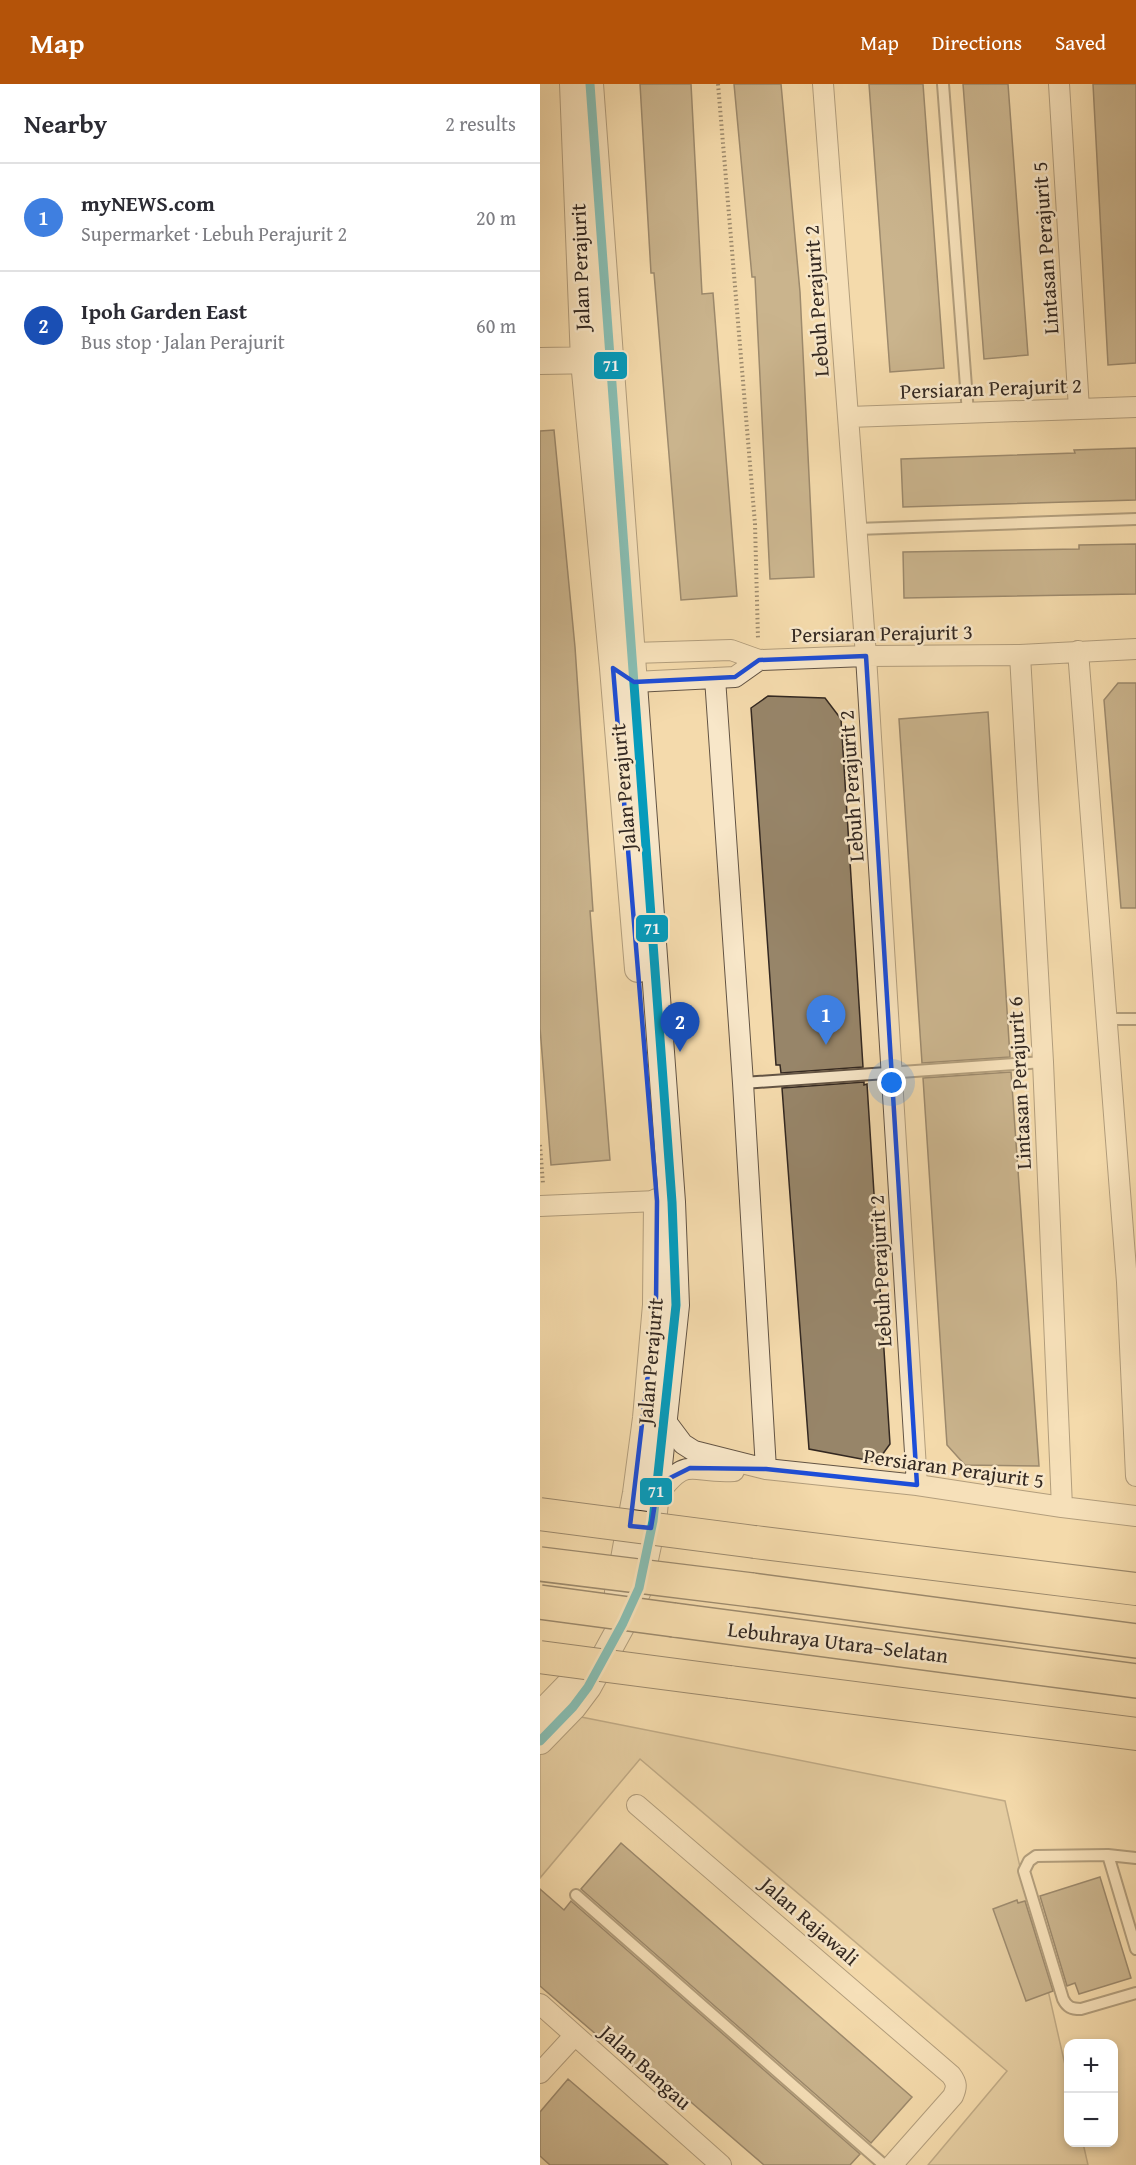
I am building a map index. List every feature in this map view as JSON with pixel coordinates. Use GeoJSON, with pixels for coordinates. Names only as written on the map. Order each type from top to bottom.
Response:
{"type":"FeatureCollection","features":[{"type":"Feature","properties":{"kind":"highway","name":"Lebuhraya Utara–Selatan"},"geometry":{"type":"LineString","coordinates":[[540,1564],[1136,1641]]}},
{"type":"Feature","properties":{"kind":"highway","name":"Lebuhraya Utara–Selatan"},"geometry":{"type":"LineString","coordinates":[[540,1602],[1136,1681]]}},
{"type":"Feature","properties":{"kind":"main road"},"geometry":{"type":"LineString","coordinates":[[540,1514],[1136,1589]]}},
{"type":"Feature","properties":{"kind":"main road"},"geometry":{"type":"LineString","coordinates":[[540,1657],[1136,1734]]}},
{"type":"Feature","properties":{"kind":"street","name":"Jalan Perajurit"},"geometry":{"type":"LineString","coordinates":[[540,1715],[574,1680],[619,1590],[646,1418],[656,1305],[657,1202],[613,668],[584,361],[573,84]]}},
{"type":"Feature","properties":{"kind":"street","name":"Jalan Perajurit"},"geometry":{"type":"LineString","coordinates":[[540,1741],[573,1707],[588,1687],[623,1623],[639,1587],[653,1521],[676,1305],[676,1254],[590,84]]}},
{"type":"Feature","properties":{"kind":"street","name":"Lebuh Perajurit 2"},"geometry":{"type":"LineString","coordinates":[[823,84],[866,656],[917,1485]]}},
{"type":"Feature","properties":{"kind":"street","name":"Lintasan Perajurit 5"},"geometry":{"type":"LineString","coordinates":[[1059,84],[1079,409]]}},
{"type":"Feature","properties":{"kind":"street"},"geometry":{"type":"LineString","coordinates":[[540,361],[610,360]]}},
{"type":"Feature","properties":{"kind":"street","name":"Persiaran Perajurit 2"},"geometry":{"type":"LineString","coordinates":[[849,417],[1136,407]]}},
{"type":"Feature","properties":{"kind":"street","name":"Persiaran Perajurit 3"},"geometry":{"type":"LineString","coordinates":[[759,660],[866,656],[1020,656],[1136,649]]}},
{"type":"Feature","properties":{"kind":"street"},"geometry":{"type":"LineString","coordinates":[[731,650],[759,660],[735,677],[634,682],[613,668],[633,653],[731,650]]}},
{"type":"Feature","properties":{"kind":"street"},"geometry":{"type":"LineString","coordinates":[[1078,651],[1132,1282],[1136,1476]]}},
{"type":"Feature","properties":{"kind":"street","name":"Lintasan Perajurit 6"},"geometry":{"type":"LineString","coordinates":[[1020,656],[1043,1062],[1062,1508]]}},
{"type":"Feature","properties":{"kind":"street"},"geometry":{"type":"LineString","coordinates":[[715,678],[743,1083],[766,1469]]}},
{"type":"Feature","properties":{"kind":"street"},"geometry":{"type":"LineString","coordinates":[[542,1206],[657,1202]]}},
{"type":"Feature","properties":{"kind":"street","name":"Persiaran Perajurit 5"},"geometry":{"type":"LineString","coordinates":[[665,1420],[683,1444],[694,1451],[766,1469],[917,1485],[1062,1508],[1136,1516]]}},
{"type":"Feature","properties":{"kind":"street","name":"Persiaran Perajurit 5"},"geometry":{"type":"LineString","coordinates":[[656,1497],[670,1478],[679,1471],[690,1468],[728,1472],[766,1469]]}},
{"type":"Feature","properties":{"kind":"street","name":"Jalan Rajawali"},"geometry":{"type":"LineString","coordinates":[[637,1804],[956,2081],[957,2089],[953,2096],[892,2165]]}},
{"type":"Feature","properties":{"kind":"street","name":"Jalan Bangau"},"geometry":{"type":"LineString","coordinates":[[540,2004],[721,2165]]}},
{"type":"Feature","properties":{"kind":"street"},"geometry":{"type":"LineString","coordinates":[[540,2073],[575,2035]]}},
{"type":"Feature","properties":{"kind":"lane"},"geometry":{"type":"LineString","coordinates":[[943,84],[968,413]]}},
{"type":"Feature","properties":{"kind":"lane"},"geometry":{"type":"LineString","coordinates":[[857,529],[1136,519]]}},
{"type":"Feature","properties":{"kind":"lane"},"geometry":{"type":"LineString","coordinates":[[1108,1019],[1136,1019]]}},
{"type":"Feature","properties":{"kind":"lane"},"geometry":{"type":"LineString","coordinates":[[743,1083],[1043,1062]]}},
{"type":"Feature","properties":{"kind":"lane"},"geometry":{"type":"LineString","coordinates":[[1136,1858],[1036,1856],[1026,1866],[1025,1876],[1066,2005],[1073,2009],[1080,2009],[1136,1993]]}},
{"type":"Feature","properties":{"kind":"lane"},"geometry":{"type":"LineString","coordinates":[[1108,1856],[1136,1949]]}},
{"type":"Feature","properties":{"kind":"lane"},"geometry":{"type":"LineString","coordinates":[[576,1895],[884,2165]]}},
{"type":"Feature","properties":{"kind":"path"},"geometry":{"type":"LineString","coordinates":[[718,84],[755,524],[759,660]]}},
{"type":"Feature","properties":{"kind":"path"},"geometry":{"type":"LineString","coordinates":[[540,1145],[542,1206]]}},
{"type":"Feature","properties":{"kind":"highlighted area"},"geometry":{"type":"Polygon","coordinates":[[[866,656],[917,1485],[766,1469],[690,1468],[670,1478],[656,1497],[651,1528],[630,1526],[656,1305],[657,1201],[613,668],[634,682],[735,677],[759,660],[866,656]]]}},
{"type":"Feature","properties":{"kind":"shaded area"},"geometry":{"type":"Polygon","coordinates":[[[566,1714],[1005,1801],[1064,2060],[1064,2147],[1084,2147],[1088,2165],[928,2165],[1007,2071],[640,1759],[540,1878],[540,1746],[566,1714]]]}},
{"type":"Feature","properties":{"kind":"building"},"geometry":{"type":"Polygon","coordinates":[[[640,84],[691,84],[702,294],[713,293],[737,596],[681,600],[654,273],[651,273],[640,84]]]}},
{"type":"Feature","properties":{"kind":"building"},"geometry":{"type":"Polygon","coordinates":[[[734,84],[781,84],[800,292],[814,577],[770,579],[755,277],[752,277],[734,84]]]}},
{"type":"Feature","properties":{"kind":"building"},"geometry":{"type":"Polygon","coordinates":[[[869,84],[923,84],[944,368],[890,372],[869,84]]]}},
{"type":"Feature","properties":{"kind":"building"},"geometry":{"type":"Polygon","coordinates":[[[963,84],[1008,84],[1028,355],[984,359],[963,84]]]}},
{"type":"Feature","properties":{"kind":"building"},"geometry":{"type":"Polygon","coordinates":[[[1093,84],[1136,84],[1136,363],[1108,365],[1093,84]]]}},
{"type":"Feature","properties":{"kind":"building"},"geometry":{"type":"Polygon","coordinates":[[[554,430],[575,647],[593,911],[590,911],[610,1160],[551,1165],[540,1028],[540,431],[554,430]]]}},
{"type":"Feature","properties":{"kind":"building"},"geometry":{"type":"Polygon","coordinates":[[[1136,448],[1136,500],[903,507],[901,459],[1075,453],[1074,450],[1136,448]]]}},
{"type":"Feature","properties":{"kind":"building"},"geometry":{"type":"Polygon","coordinates":[[[1136,544],[1136,594],[904,598],[903,552],[1079,549],[1079,545],[1136,544]]]}},
{"type":"Feature","properties":{"kind":"building"},"geometry":{"type":"Polygon","coordinates":[[[1118,683],[1136,683],[1136,908],[1121,908],[1104,700],[1118,683]]]}},
{"type":"Feature","properties":{"kind":"building"},"geometry":{"type":"Polygon","coordinates":[[[768,696],[825,698],[841,719],[863,1067],[781,1073],[780,1065],[776,1065],[751,708],[768,696]]]}},
{"type":"Feature","properties":{"kind":"building"},"geometry":{"type":"Polygon","coordinates":[[[988,712],[1010,1057],[922,1063],[899,719],[988,712]]]}},
{"type":"Feature","properties":{"kind":"building"},"geometry":{"type":"Polygon","coordinates":[[[1011,1072],[1039,1466],[965,1465],[947,1445],[923,1078],[1011,1072]]]}},
{"type":"Feature","properties":{"kind":"building"},"geometry":{"type":"Polygon","coordinates":[[[864,1082],[864,1085],[867,1084],[890,1444],[877,1462],[809,1449],[782,1088],[864,1082]]]}},
{"type":"Feature","properties":{"kind":"building"},"geometry":{"type":"Polygon","coordinates":[[[621,1843],[912,2097],[871,2143],[581,1889],[621,1843]]]}},
{"type":"Feature","properties":{"kind":"building"},"geometry":{"type":"Polygon","coordinates":[[[1100,1877],[1131,1978],[1079,1994],[1075,1983],[1067,1986],[1040,1896],[1100,1877]]]}},
{"type":"Feature","properties":{"kind":"building"},"geometry":{"type":"Polygon","coordinates":[[[540,1889],[564,1910],[571,1901],[860,2154],[850,2165],[764,2165],[656,2072],[649,2080],[540,1986],[540,1889]]]}},
{"type":"Feature","properties":{"kind":"building"},"geometry":{"type":"Polygon","coordinates":[[[1017,1900],[1018,1903],[1025,1901],[1053,1991],[1026,2001],[993,1909],[1017,1900]]]}},
{"type":"Feature","properties":{"kind":"building"},"geometry":{"type":"Polygon","coordinates":[[[568,2079],[668,2165],[550,2165],[540,2156],[540,2112],[568,2079]]]}},
{"type":"Feature","properties":{"kind":"transit line","name":"71"},"geometry":{"type":"LineString","coordinates":[[540,1741],[573,1707],[588,1687],[623,1623],[639,1588],[653,1521],[676,1305],[672,1202],[590,84]]}},
{"type":"Feature","properties":{"kind":"place","name":"myNEWS.com"},"geometry":{"type":"Point","coordinates":[826,1045]}},
{"type":"Feature","properties":{"kind":"place","name":"Ipoh Garden East"},"geometry":{"type":"Point","coordinates":[680,1052]}}]}
